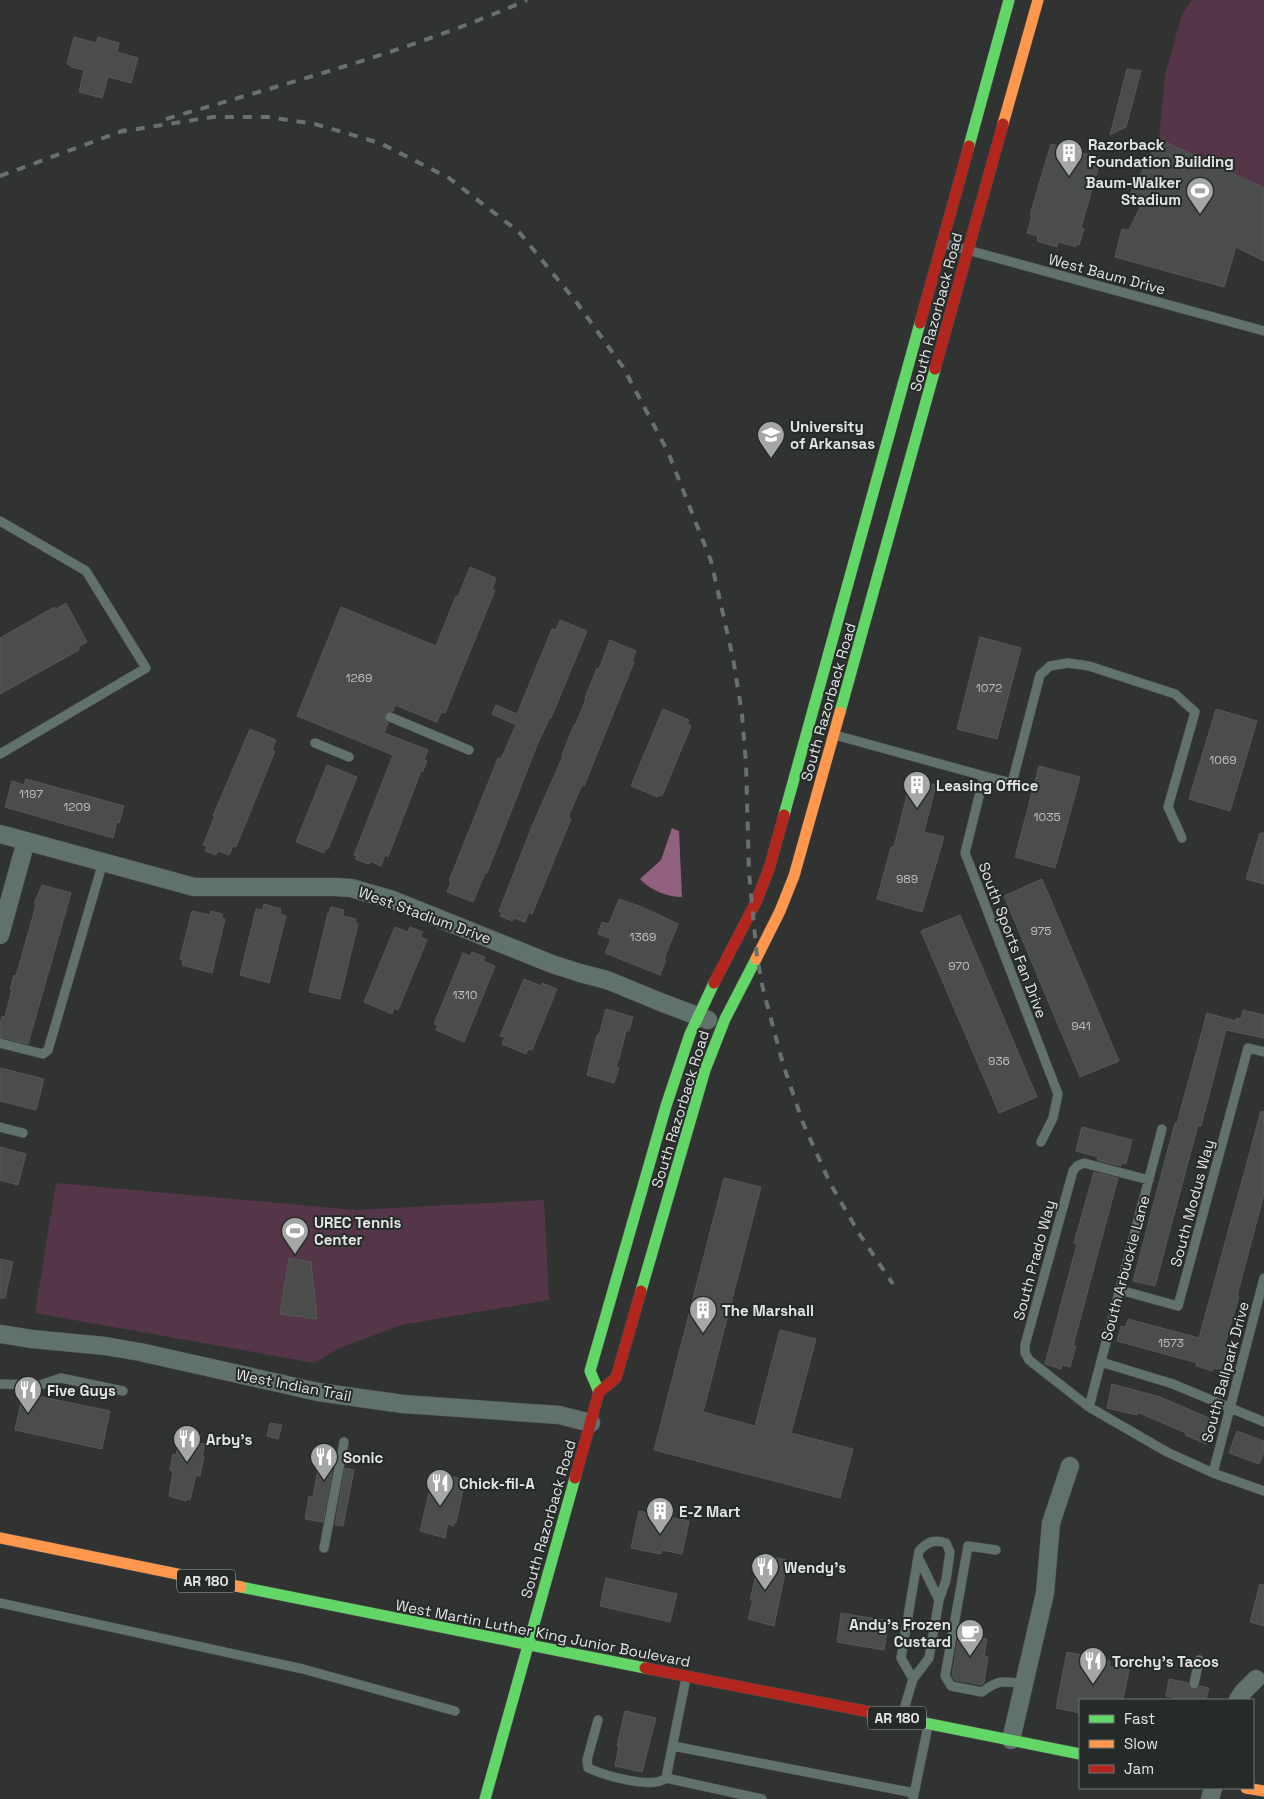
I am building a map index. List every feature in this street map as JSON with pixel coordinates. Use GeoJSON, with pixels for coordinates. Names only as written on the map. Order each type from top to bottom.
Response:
{"type":"FeatureCollection","features":[{"type":"Feature","properties":{"kind":"main road","name":"South Razorback Road"},"geometry":{"type":"LineString","coordinates":[[485,1799],[599,1392],[616,1378],[702,1078],[722,1025],[787,896],[821,731],[942,243],[1009,0]]}},
{"type":"Feature","properties":{"kind":"main road","name":"South Razorback Road"},"geometry":{"type":"LineString","coordinates":[[599,1392],[590,1371],[666,1106],[698,1016],[763,886],[821,731],[968,250],[1038,0]]}},
{"type":"Feature","properties":{"kind":"main road","name":"West Martin Luther King Junior Boulevard"},"geometry":{"type":"LineString","coordinates":[[0,1538],[1079,1754]]}},
{"type":"Feature","properties":{"kind":"street","name":"West Stadium Drive"},"geometry":{"type":"LineString","coordinates":[[0,834],[194,887],[351,888],[393,900],[552,964],[607,980],[722,1025]]}},
{"type":"Feature","properties":{"kind":"street"},"geometry":{"type":"LineString","coordinates":[[0,935],[26,841]]}},
{"type":"Feature","properties":{"kind":"street","name":"West Indian Trail"},"geometry":{"type":"LineString","coordinates":[[0,1334],[140,1352],[318,1392],[390,1402],[559,1415],[591,1423]]}},
{"type":"Feature","properties":{"kind":"street"},"geometry":{"type":"LineString","coordinates":[[1011,1740],[1047,1580],[1051,1523],[1070,1466]]}},
{"type":"Feature","properties":{"kind":"street"},"geometry":{"type":"LineString","coordinates":[[1239,1699],[1243,1692],[1260,1678]]}},
{"type":"Feature","properties":{"kind":"lane","name":"West Baum Drive"},"geometry":{"type":"LineString","coordinates":[[942,243],[1264,332]]}},
{"type":"Feature","properties":{"kind":"lane"},"geometry":{"type":"LineString","coordinates":[[0,521],[86,571],[146,668],[0,754]]}},
{"type":"Feature","properties":{"kind":"lane"},"geometry":{"type":"LineString","coordinates":[[821,731],[1012,783],[1040,675],[1050,666],[1068,663],[1089,666],[1175,694],[1195,712],[1168,808],[1182,838]]}},
{"type":"Feature","properties":{"kind":"lane"},"geometry":{"type":"LineString","coordinates":[[390,717],[469,750]]}},
{"type":"Feature","properties":{"kind":"lane"},"geometry":{"type":"LineString","coordinates":[[315,743],[349,757]]}},
{"type":"Feature","properties":{"kind":"lane","name":"South Sports Fan Drive"},"geometry":{"type":"LineString","coordinates":[[984,776],[965,853],[1058,1094],[1053,1118],[1040,1142]]}},
{"type":"Feature","properties":{"kind":"lane"},"geometry":{"type":"LineString","coordinates":[[0,1043],[34,1053],[43,1054],[48,1050],[103,862]]}},
{"type":"Feature","properties":{"kind":"lane","name":"South Modus Way"},"geometry":{"type":"LineString","coordinates":[[1120,1290],[1178,1306],[1248,1048],[1264,1052]]}},
{"type":"Feature","properties":{"kind":"lane"},"geometry":{"type":"LineString","coordinates":[[0,1127],[23,1133]]}},
{"type":"Feature","properties":{"kind":"lane","name":"South Arbuckle Lane"},"geometry":{"type":"LineString","coordinates":[[1089,1407],[1162,1129]]}},
{"type":"Feature","properties":{"kind":"lane","name":"South Prado Way"},"geometry":{"type":"LineString","coordinates":[[1089,1407],[1029,1360],[1025,1353],[1025,1345],[1073,1171],[1077,1166],[1084,1163],[1149,1180]]}},
{"type":"Feature","properties":{"kind":"lane","name":"South Ballpark Drive"},"geometry":{"type":"LineString","coordinates":[[1213,1473],[1264,1278]]}},
{"type":"Feature","properties":{"kind":"lane"},"geometry":{"type":"LineString","coordinates":[[1101,1362],[1172,1384],[1264,1422]]}},
{"type":"Feature","properties":{"kind":"lane"},"geometry":{"type":"LineString","coordinates":[[0,1384],[40,1385],[61,1378],[123,1391]]}},
{"type":"Feature","properties":{"kind":"lane"},"geometry":{"type":"LineString","coordinates":[[1089,1407],[1167,1452],[1213,1473],[1264,1491]]}},
{"type":"Feature","properties":{"kind":"lane"},"geometry":{"type":"LineString","coordinates":[[324,1548],[344,1442]]}},
{"type":"Feature","properties":{"kind":"lane"},"geometry":{"type":"LineString","coordinates":[[901,1719],[913,1679],[929,1658],[938,1600],[946,1580],[950,1552],[946,1543],[938,1540],[926,1543],[919,1551],[901,1658],[913,1679]]}},
{"type":"Feature","properties":{"kind":"lane"},"geometry":{"type":"LineString","coordinates":[[996,1550],[968,1546],[945,1676],[951,1686],[982,1692],[993,1684],[1002,1681],[1024,1684]]}},
{"type":"Feature","properties":{"kind":"lane"},"geometry":{"type":"LineString","coordinates":[[919,1560],[938,1600]]}},
{"type":"Feature","properties":{"kind":"lane"},"geometry":{"type":"LineString","coordinates":[[0,1603],[303,1669],[455,1711]]}},
{"type":"Feature","properties":{"kind":"lane"},"geometry":{"type":"LineString","coordinates":[[1194,1684],[1199,1660]]}},
{"type":"Feature","properties":{"kind":"lane"},"geometry":{"type":"LineString","coordinates":[[666,1778],[687,1676]]}},
{"type":"Feature","properties":{"kind":"lane"},"geometry":{"type":"LineString","coordinates":[[598,1720],[587,1760],[588,1768],[650,1784],[658,1783],[666,1778],[762,1799]]}},
{"type":"Feature","properties":{"kind":"lane"},"geometry":{"type":"LineString","coordinates":[[673,1746],[914,1796],[928,1724]]}},
{"type":"Feature","properties":{"kind":"shaded area"},"geometry":{"type":"Polygon","coordinates":[[[1192,0],[1264,0],[1264,188],[1159,139],[1165,75],[1182,14],[1192,0]]]}},
{"type":"Feature","properties":{"kind":"shaded area"},"geometry":{"type":"Polygon","coordinates":[[[672,828],[679,831],[682,897],[659,892],[640,879],[661,860],[672,828]]]}},
{"type":"Feature","properties":{"kind":"shaded area","name":"UREC Tennis Center"},"geometry":{"type":"Polygon","coordinates":[[[56,1183],[356,1210],[544,1200],[549,1300],[401,1325],[340,1348],[314,1363],[35,1313],[56,1183]]]}},
{"type":"Feature","properties":{"kind":"building"},"geometry":{"type":"Polygon","coordinates":[[[74,37],[96,43],[98,37],[119,43],[117,52],[138,58],[131,83],[108,77],[102,98],[79,92],[84,70],[67,64],[74,37]]]}},
{"type":"Feature","properties":{"kind":"building"},"geometry":{"type":"Polygon","coordinates":[[[1127,69],[1141,71],[1126,127],[1110,135],[1127,69]]]}},
{"type":"Feature","properties":{"kind":"building","name":"Baum-Walker Stadium"},"geometry":{"type":"Polygon","coordinates":[[[1159,139],[1264,188],[1264,261],[1236,247],[1224,287],[1115,257],[1122,229],[1129,230],[1142,203],[1129,196],[1159,139]]]}},
{"type":"Feature","properties":{"kind":"building","name":"Razorback Foundation Building"},"geometry":{"type":"Polygon","coordinates":[[[1051,144],[1101,158],[1081,228],[1084,229],[1079,245],[1076,244],[1076,247],[1058,242],[1057,247],[1037,241],[1038,236],[1027,233],[1032,215],[1030,215],[1051,144]]]}},
{"type":"Feature","properties":{"kind":"building"},"geometry":{"type":"Polygon","coordinates":[[[470,567],[496,578],[492,589],[495,590],[445,713],[441,712],[437,722],[395,705],[393,711],[387,712],[384,715],[388,723],[384,733],[428,750],[424,760],[427,761],[423,771],[421,771],[388,857],[385,855],[381,866],[370,861],[369,864],[355,859],[357,856],[354,855],[393,755],[297,716],[341,607],[436,646],[470,567]]]}},
{"type":"Feature","properties":{"kind":"building"},"geometry":{"type":"Polygon","coordinates":[[[66,603],[87,642],[78,647],[79,650],[0,694],[0,638],[55,607],[56,609],[66,603]]]}},
{"type":"Feature","properties":{"kind":"building"},"geometry":{"type":"Polygon","coordinates":[[[560,620],[587,631],[551,718],[537,745],[487,873],[485,873],[473,902],[447,892],[451,882],[449,881],[498,758],[501,759],[516,725],[492,714],[496,705],[517,714],[552,629],[556,630],[560,620]]]}},
{"type":"Feature","properties":{"kind":"building"},"geometry":{"type":"Polygon","coordinates":[[[980,637],[1021,648],[997,739],[957,729],[980,637]]]}},
{"type":"Feature","properties":{"kind":"building"},"geometry":{"type":"Polygon","coordinates":[[[610,640],[636,651],[632,661],[634,662],[584,786],[582,785],[568,817],[571,819],[532,914],[529,912],[525,922],[514,918],[512,921],[500,916],[502,913],[499,911],[533,824],[610,640]]]}},
{"type":"Feature","properties":{"kind":"building"},"geometry":{"type":"Polygon","coordinates":[[[663,709],[689,720],[687,724],[691,726],[662,796],[659,795],[658,797],[631,786],[663,709]]]}},
{"type":"Feature","properties":{"kind":"building"},"geometry":{"type":"Polygon","coordinates":[[[1216,709],[1257,721],[1230,811],[1189,799],[1216,709]]]}},
{"type":"Feature","properties":{"kind":"building"},"geometry":{"type":"Polygon","coordinates":[[[250,729],[276,740],[272,750],[275,751],[236,847],[233,846],[229,855],[218,851],[216,855],[205,851],[207,846],[203,845],[215,816],[213,816],[250,729]]]}},
{"type":"Feature","properties":{"kind":"building"},"geometry":{"type":"Polygon","coordinates":[[[327,765],[357,777],[328,849],[326,848],[324,853],[296,842],[327,765]]]}},
{"type":"Feature","properties":{"kind":"building"},"geometry":{"type":"Polygon","coordinates":[[[1039,766],[1080,777],[1055,868],[1015,857],[1039,766]]]}},
{"type":"Feature","properties":{"kind":"building"},"geometry":{"type":"Polygon","coordinates":[[[26,779],[124,806],[113,838],[5,807],[12,781],[24,785],[26,779]]]}},
{"type":"Feature","properties":{"kind":"building"},"geometry":{"type":"Polygon","coordinates":[[[911,779],[936,785],[924,832],[944,837],[922,912],[877,899],[891,847],[894,847],[911,779]]]}},
{"type":"Feature","properties":{"kind":"building"},"geometry":{"type":"Polygon","coordinates":[[[1260,833],[1264,833],[1264,884],[1246,879],[1260,833]]]}},
{"type":"Feature","properties":{"kind":"building"},"geometry":{"type":"Polygon","coordinates":[[[1042,879],[1119,1061],[1080,1077],[1004,896],[1042,879]]]}},
{"type":"Feature","properties":{"kind":"building"},"geometry":{"type":"Polygon","coordinates":[[[42,885],[71,893],[28,1044],[0,1037],[0,1025],[2,1016],[5,1017],[12,989],[10,989],[14,975],[16,976],[36,905],[34,904],[42,885]]]}},
{"type":"Feature","properties":{"kind":"building"},"geometry":{"type":"Polygon","coordinates":[[[619,899],[642,907],[678,924],[664,959],[666,960],[660,975],[605,953],[611,939],[598,934],[602,922],[609,924],[619,899]]]}},
{"type":"Feature","properties":{"kind":"building"},"geometry":{"type":"Polygon","coordinates":[[[264,904],[281,909],[280,914],[286,916],[269,983],[240,975],[256,909],[263,910],[264,904]]]}},
{"type":"Feature","properties":{"kind":"building"},"geometry":{"type":"Polygon","coordinates":[[[331,907],[344,910],[343,916],[356,919],[355,923],[358,924],[340,999],[309,992],[331,907]]]}},
{"type":"Feature","properties":{"kind":"building"},"geometry":{"type":"Polygon","coordinates":[[[192,911],[210,915],[211,911],[222,914],[222,918],[225,919],[212,973],[182,965],[183,960],[180,959],[192,911]]]}},
{"type":"Feature","properties":{"kind":"building"},"geometry":{"type":"Polygon","coordinates":[[[960,915],[1037,1097],[999,1113],[921,931],[960,915]]]}},
{"type":"Feature","properties":{"kind":"building"},"geometry":{"type":"Polygon","coordinates":[[[395,927],[408,932],[410,927],[423,932],[420,937],[427,940],[398,1010],[394,1008],[392,1014],[364,1002],[395,927]]]}},
{"type":"Feature","properties":{"kind":"building"},"geometry":{"type":"Polygon","coordinates":[[[472,952],[485,957],[483,961],[495,966],[464,1042],[436,1030],[438,1025],[434,1024],[463,953],[470,956],[472,952]]]}},
{"type":"Feature","properties":{"kind":"building"},"geometry":{"type":"Polygon","coordinates":[[[524,979],[541,986],[542,983],[557,989],[532,1050],[528,1049],[526,1054],[502,1044],[505,1037],[500,1036],[524,979]]]}},
{"type":"Feature","properties":{"kind":"building"},"geometry":{"type":"Polygon","coordinates":[[[606,1009],[633,1017],[629,1031],[626,1031],[616,1067],[619,1068],[614,1083],[587,1075],[606,1009]]]}},
{"type":"Feature","properties":{"kind":"building"},"geometry":{"type":"Polygon","coordinates":[[[1243,1010],[1264,1015],[1264,1038],[1226,1030],[1201,1126],[1198,1125],[1155,1286],[1133,1281],[1175,1123],[1177,1123],[1207,1013],[1236,1021],[1236,1018],[1241,1019],[1243,1010]]]}},
{"type":"Feature","properties":{"kind":"building"},"geometry":{"type":"Polygon","coordinates":[[[0,1068],[44,1079],[36,1110],[0,1101],[0,1068]]]}},
{"type":"Feature","properties":{"kind":"building"},"geometry":{"type":"Polygon","coordinates":[[[1261,1111],[1264,1112],[1264,1194],[1237,1296],[1239,1297],[1224,1347],[1227,1348],[1221,1370],[1213,1368],[1212,1371],[1196,1366],[1197,1363],[1117,1341],[1121,1326],[1126,1327],[1128,1319],[1199,1338],[1261,1111]]]}},
{"type":"Feature","properties":{"kind":"building"},"geometry":{"type":"Polygon","coordinates":[[[1082,1127],[1132,1140],[1126,1164],[1122,1163],[1121,1166],[1097,1160],[1098,1157],[1076,1151],[1082,1127]]]}},
{"type":"Feature","properties":{"kind":"building"},"geometry":{"type":"Polygon","coordinates":[[[0,1147],[26,1154],[18,1185],[0,1180],[0,1147]]]}},
{"type":"Feature","properties":{"kind":"building"},"geometry":{"type":"Polygon","coordinates":[[[1094,1172],[1118,1178],[1073,1346],[1076,1346],[1070,1367],[1062,1365],[1061,1369],[1045,1364],[1077,1244],[1074,1243],[1094,1172]]]}},
{"type":"Feature","properties":{"kind":"building","name":"The Marshall"},"geometry":{"type":"Polygon","coordinates":[[[724,1178],[761,1187],[703,1412],[755,1426],[780,1330],[816,1339],[791,1433],[853,1449],[840,1498],[654,1450],[724,1178]]]}},
{"type":"Feature","properties":{"kind":"building"},"geometry":{"type":"Polygon","coordinates":[[[289,1258],[311,1262],[317,1319],[280,1314],[289,1258]]]}},
{"type":"Feature","properties":{"kind":"building"},"geometry":{"type":"Polygon","coordinates":[[[0,1259],[13,1262],[5,1298],[0,1298],[0,1259]]]}},
{"type":"Feature","properties":{"kind":"building"},"geometry":{"type":"Polygon","coordinates":[[[1112,1384],[1160,1397],[1216,1421],[1206,1444],[1185,1435],[1186,1433],[1137,1412],[1137,1415],[1107,1408],[1112,1384]]]}},
{"type":"Feature","properties":{"kind":"building"},"geometry":{"type":"Polygon","coordinates":[[[23,1393],[110,1411],[102,1449],[15,1430],[23,1393]]]}},
{"type":"Feature","properties":{"kind":"building"},"geometry":{"type":"Polygon","coordinates":[[[270,1423],[282,1425],[278,1439],[267,1436],[270,1423]]]}},
{"type":"Feature","properties":{"kind":"building","name":"Arby's"},"geometry":{"type":"Polygon","coordinates":[[[183,1431],[201,1435],[199,1443],[205,1444],[200,1476],[196,1475],[190,1500],[186,1499],[186,1501],[169,1496],[173,1471],[170,1470],[173,1454],[176,1455],[183,1431]]]}},
{"type":"Feature","properties":{"kind":"building"},"geometry":{"type":"Polygon","coordinates":[[[1237,1431],[1264,1441],[1264,1452],[1259,1464],[1229,1453],[1237,1431]]]}},
{"type":"Feature","properties":{"kind":"building","name":"Sonic"},"geometry":{"type":"Polygon","coordinates":[[[319,1464],[333,1466],[323,1522],[305,1519],[309,1496],[313,1497],[319,1464]]]}},
{"type":"Feature","properties":{"kind":"building"},"geometry":{"type":"Polygon","coordinates":[[[345,1468],[354,1470],[343,1526],[335,1525],[345,1468]]]}},
{"type":"Feature","properties":{"kind":"building","name":"Chick-fil-A"},"geometry":{"type":"Polygon","coordinates":[[[434,1472],[465,1480],[456,1523],[454,1522],[453,1526],[448,1524],[445,1538],[420,1531],[434,1472]]]}},
{"type":"Feature","properties":{"kind":"building","name":"E-Z Mart"},"geometry":{"type":"Polygon","coordinates":[[[639,1511],[689,1521],[682,1554],[662,1550],[661,1554],[631,1548],[639,1511]]]}},
{"type":"Feature","properties":{"kind":"building","name":"Wendy's"},"geometry":{"type":"Polygon","coordinates":[[[769,1556],[786,1560],[774,1626],[748,1619],[753,1600],[750,1600],[759,1562],[767,1564],[769,1556]]]}},
{"type":"Feature","properties":{"kind":"building"},"geometry":{"type":"Polygon","coordinates":[[[606,1578],[677,1594],[670,1622],[600,1606],[606,1578]]]}},
{"type":"Feature","properties":{"kind":"building"},"geometry":{"type":"Polygon","coordinates":[[[1260,1584],[1264,1585],[1264,1626],[1250,1622],[1260,1584]]]}},
{"type":"Feature","properties":{"kind":"building"},"geometry":{"type":"Polygon","coordinates":[[[841,1613],[889,1621],[884,1650],[837,1642],[841,1613]]]}},
{"type":"Feature","properties":{"kind":"building","name":"Andy's Frozen Custard"},"geometry":{"type":"Polygon","coordinates":[[[959,1634],[987,1639],[984,1656],[988,1657],[984,1683],[981,1685],[955,1680],[952,1675],[959,1634]]]}},
{"type":"Feature","properties":{"kind":"building","name":"Torchy's Tacos"},"geometry":{"type":"Polygon","coordinates":[[[1067,1652],[1110,1661],[1109,1666],[1129,1670],[1123,1699],[1079,1699],[1079,1713],[1056,1708],[1067,1652]]]}},
{"type":"Feature","properties":{"kind":"building"},"geometry":{"type":"Polygon","coordinates":[[[1169,1679],[1188,1683],[1192,1690],[1196,1690],[1200,1686],[1209,1688],[1206,1699],[1180,1699],[1166,1696],[1169,1679]]]}},
{"type":"Feature","properties":{"kind":"building"},"geometry":{"type":"Polygon","coordinates":[[[625,1711],[656,1718],[642,1772],[615,1766],[619,1746],[617,1746],[625,1711]]]}},
{"type":"Feature","properties":{"kind":"railway"},"geometry":{"type":"LineString","coordinates":[[166,119],[394,51],[527,0]]}},
{"type":"Feature","properties":{"kind":"railway"},"geometry":{"type":"LineString","coordinates":[[118,132],[213,117],[268,117],[315,124],[380,143],[449,178],[519,232],[577,303],[623,367],[668,452],[711,561],[733,658],[742,714],[746,764],[749,873],[757,957],[763,989],[783,1064],[803,1123],[830,1183],[860,1235],[893,1284]]}},
{"type":"Feature","properties":{"kind":"railway"},"geometry":{"type":"LineString","coordinates":[[0,176],[125,130]]}},
{"type":"Feature","properties":{"kind":"traffic: fast"},"geometry":{"type":"LineString","coordinates":[[969,146],[1009,0]]}},
{"type":"Feature","properties":{"kind":"traffic: fast"},"geometry":{"type":"LineString","coordinates":[[784,815],[920,323]]}},
{"type":"Feature","properties":{"kind":"traffic: fast"},"geometry":{"type":"LineString","coordinates":[[840,712],[935,369]]}},
{"type":"Feature","properties":{"kind":"traffic: fast"},"geometry":{"type":"LineString","coordinates":[[641,1291],[705,1070],[725,1019],[756,959]]}},
{"type":"Feature","properties":{"kind":"traffic: fast"},"geometry":{"type":"LineString","coordinates":[[599,1392],[590,1371],[666,1106],[690,1034],[714,983]]}},
{"type":"Feature","properties":{"kind":"traffic: fast"},"geometry":{"type":"LineString","coordinates":[[485,1799],[575,1478]]}},
{"type":"Feature","properties":{"kind":"traffic: fast"},"geometry":{"type":"LineString","coordinates":[[241,1587],[645,1668]]}},
{"type":"Feature","properties":{"kind":"traffic: fast"},"geometry":{"type":"LineString","coordinates":[[880,1714],[1079,1754]]}},
{"type":"Feature","properties":{"kind":"traffic: slow"},"geometry":{"type":"LineString","coordinates":[[1003,124],[1038,0]]}},
{"type":"Feature","properties":{"kind":"traffic: slow"},"geometry":{"type":"LineString","coordinates":[[756,959],[780,911],[794,876],[840,712]]}},
{"type":"Feature","properties":{"kind":"traffic: slow"},"geometry":{"type":"LineString","coordinates":[[0,1538],[241,1587]]}},
{"type":"Feature","properties":{"kind":"traffic: slow"},"geometry":{"type":"LineString","coordinates":[[1252,1789],[1264,1791]]}},
{"type":"Feature","properties":{"kind":"traffic: jam"},"geometry":{"type":"LineString","coordinates":[[935,369],[1003,124]]}},
{"type":"Feature","properties":{"kind":"traffic: jam"},"geometry":{"type":"LineString","coordinates":[[920,323],[969,146]]}},
{"type":"Feature","properties":{"kind":"traffic: jam"},"geometry":{"type":"LineString","coordinates":[[714,983],[756,902],[769,869],[784,815]]}},
{"type":"Feature","properties":{"kind":"traffic: jam"},"geometry":{"type":"LineString","coordinates":[[575,1478],[599,1392],[616,1378],[641,1291]]}},
{"type":"Feature","properties":{"kind":"traffic: jam"},"geometry":{"type":"LineString","coordinates":[[645,1668],[880,1714]]}},
{"type":"Feature","properties":{"kind":"place","name":"Razorback Foundation Building"},"geometry":{"type":"Point","coordinates":[1069,177]}},
{"type":"Feature","properties":{"kind":"place","name":"Baum-Walker Stadium"},"geometry":{"type":"Point","coordinates":[1200,215]}},
{"type":"Feature","properties":{"kind":"place","name":"University of Arkansas"},"geometry":{"type":"Point","coordinates":[771,459]}},
{"type":"Feature","properties":{"kind":"place","name":"Leasing Office"},"geometry":{"type":"Point","coordinates":[917,809]}},
{"type":"Feature","properties":{"kind":"place","name":"UREC Tennis Center"},"geometry":{"type":"Point","coordinates":[295,1255]}},
{"type":"Feature","properties":{"kind":"place","name":"The Marshall"},"geometry":{"type":"Point","coordinates":[703,1334]}},
{"type":"Feature","properties":{"kind":"place","name":"Five Guys"},"geometry":{"type":"Point","coordinates":[28,1414]}},
{"type":"Feature","properties":{"kind":"place","name":"Arby's"},"geometry":{"type":"Point","coordinates":[187,1463]}},
{"type":"Feature","properties":{"kind":"place","name":"Sonic"},"geometry":{"type":"Point","coordinates":[324,1481]}},
{"type":"Feature","properties":{"kind":"place","name":"Chick-fil-A"},"geometry":{"type":"Point","coordinates":[440,1507]}},
{"type":"Feature","properties":{"kind":"place","name":"E-Z Mart"},"geometry":{"type":"Point","coordinates":[660,1535]}},
{"type":"Feature","properties":{"kind":"place","name":"Wendy's"},"geometry":{"type":"Point","coordinates":[765,1591]}},
{"type":"Feature","properties":{"kind":"place","name":"Andy's Frozen Custard"},"geometry":{"type":"Point","coordinates":[970,1657]}},
{"type":"Feature","properties":{"kind":"place","name":"Torchy's Tacos"},"geometry":{"type":"Point","coordinates":[1093,1685]}}]}
